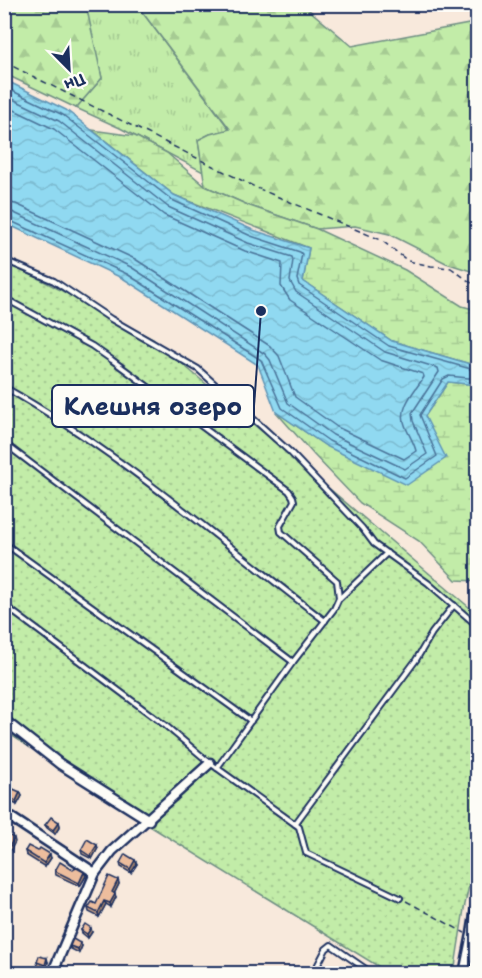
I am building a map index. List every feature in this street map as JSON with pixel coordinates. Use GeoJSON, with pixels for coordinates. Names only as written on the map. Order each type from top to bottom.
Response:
{"type":"FeatureCollection","features":[{"type":"Feature","properties":{"kind":"street"},"geometry":{"type":"LineString","coordinates":[[4,720],[75,774],[149,820]]}},
{"type":"Feature","properties":{"kind":"street"},"geometry":{"type":"LineString","coordinates":[[52,974],[95,873],[112,851],[214,765]]}},
{"type":"Feature","properties":{"kind":"street"},"geometry":{"type":"LineString","coordinates":[[4,813],[95,873]]}},
{"type":"Feature","properties":{"kind":"street"},"geometry":{"type":"LineString","coordinates":[[464,974],[472,937],[477,896]]}},
{"type":"Feature","properties":{"kind":"lane"},"geometry":{"type":"LineString","coordinates":[[4,260],[54,282],[111,319],[198,369],[290,452],[362,528],[374,544],[428,582],[477,623]]}},
{"type":"Feature","properties":{"kind":"lane"},"geometry":{"type":"LineString","coordinates":[[4,298],[92,346],[289,492],[294,501],[280,526],[281,532],[337,581],[339,598]]}},
{"type":"Feature","properties":{"kind":"lane"},"geometry":{"type":"LineString","coordinates":[[4,387],[60,419],[125,466],[325,621]]}},
{"type":"Feature","properties":{"kind":"lane"},"geometry":{"type":"LineString","coordinates":[[4,443],[293,662]]}},
{"type":"Feature","properties":{"kind":"lane"},"geometry":{"type":"LineString","coordinates":[[4,543],[251,721]]}},
{"type":"Feature","properties":{"kind":"lane"},"geometry":{"type":"LineString","coordinates":[[214,765],[251,721],[325,621],[339,598],[387,553]]}},
{"type":"Feature","properties":{"kind":"lane"},"geometry":{"type":"LineString","coordinates":[[4,605],[295,824],[306,853],[400,898]]}},
{"type":"Feature","properties":{"kind":"lane"},"geometry":{"type":"LineString","coordinates":[[295,824],[416,660],[453,605]]}},
{"type":"Feature","properties":{"kind":"lane"},"geometry":{"type":"LineString","coordinates":[[313,974],[331,945],[373,974]]}},
{"type":"Feature","properties":{"kind":"path"},"geometry":{"type":"LineString","coordinates":[[4,62],[257,188],[381,240],[408,261],[451,268],[477,288]]}},
{"type":"Feature","properties":{"kind":"path"},"geometry":{"type":"LineString","coordinates":[[400,898],[472,937]]}},
{"type":"Feature","properties":{"kind":"green space"},"geometry":{"type":"Polygon","coordinates":[[[4,5],[86,5],[102,78],[76,108],[5,74],[4,5]]]}},
{"type":"Feature","properties":{"kind":"green space"},"geometry":{"type":"Polygon","coordinates":[[[84,5],[137,5],[230,130],[210,134],[198,140],[203,172],[120,128],[76,108],[102,78],[84,5]]]}},
{"type":"Feature","properties":{"kind":"green space"},"geometry":{"type":"Polygon","coordinates":[[[137,5],[303,5],[352,46],[474,23],[477,20],[477,273],[446,263],[389,234],[355,226],[317,229],[250,206],[205,186],[198,140],[230,129],[137,5]]]}},
{"type":"Feature","properties":{"kind":"green space"},"geometry":{"type":"Polygon","coordinates":[[[92,130],[135,136],[167,153],[205,186],[250,206],[317,229],[405,270],[462,306],[477,310],[477,366],[392,341],[303,281],[309,248],[174,195],[92,130]]]}},
{"type":"Feature","properties":{"kind":"green space"},"geometry":{"type":"Polygon","coordinates":[[[4,260],[153,339],[477,614],[477,848],[454,973],[389,973],[140,820],[5,731],[4,260]]]}},
{"type":"Feature","properties":{"kind":"green space"},"geometry":{"type":"Polygon","coordinates":[[[448,382],[477,385],[477,581],[456,580],[419,541],[360,503],[276,412],[326,446],[425,416],[448,382]]]}},
{"type":"Feature","properties":{"kind":"water"},"geometry":{"type":"Polygon","coordinates":[[[5,80],[66,110],[174,195],[253,230],[309,248],[303,281],[392,341],[477,366],[477,385],[448,382],[425,416],[446,458],[407,485],[326,446],[276,412],[258,365],[124,279],[5,223],[5,80]]]}},
{"type":"Feature","properties":{"kind":"building"},"geometry":{"type":"Polygon","coordinates":[[[11,788],[20,792],[16,801],[7,797],[11,788]]]}},
{"type":"Feature","properties":{"kind":"building"},"geometry":{"type":"Polygon","coordinates":[[[51,817],[59,822],[53,830],[45,825],[51,817]]]}},
{"type":"Feature","properties":{"kind":"building"},"geometry":{"type":"Polygon","coordinates":[[[4,833],[14,838],[8,849],[4,847],[4,833]]]}},
{"type":"Feature","properties":{"kind":"building"},"geometry":{"type":"Polygon","coordinates":[[[87,839],[97,845],[90,856],[81,850],[87,839]]]}},
{"type":"Feature","properties":{"kind":"building"},"geometry":{"type":"Polygon","coordinates":[[[28,846],[38,851],[40,848],[50,854],[44,863],[25,851],[28,846]]]}},
{"type":"Feature","properties":{"kind":"building"},"geometry":{"type":"Polygon","coordinates":[[[125,854],[135,860],[130,869],[120,863],[125,854]]]}},
{"type":"Feature","properties":{"kind":"building"},"geometry":{"type":"Polygon","coordinates":[[[60,862],[73,870],[75,867],[84,872],[79,883],[55,871],[60,862]]]}},
{"type":"Feature","properties":{"kind":"building"},"geometry":{"type":"Polygon","coordinates":[[[109,876],[118,880],[112,892],[115,894],[110,903],[104,901],[98,913],[88,908],[92,902],[96,904],[109,876]]]}},
{"type":"Feature","properties":{"kind":"building"},"geometry":{"type":"Polygon","coordinates":[[[85,924],[91,928],[87,934],[81,930],[85,924]]]}},
{"type":"Feature","properties":{"kind":"building"},"geometry":{"type":"Polygon","coordinates":[[[73,939],[80,943],[78,949],[70,946],[73,939]]]}},
{"type":"Feature","properties":{"kind":"building"},"geometry":{"type":"Polygon","coordinates":[[[39,956],[47,958],[45,965],[37,962],[39,956]]]}},
{"type":"Feature","properties":{"kind":"building"},"geometry":{"type":"Polygon","coordinates":[[[61,965],[70,969],[68,974],[57,974],[61,965]]]}},
{"type":"Feature","properties":{"kind":"place","name":"Клешня озеро"},"geometry":{"type":"Point","coordinates":[261,311]}}]}
